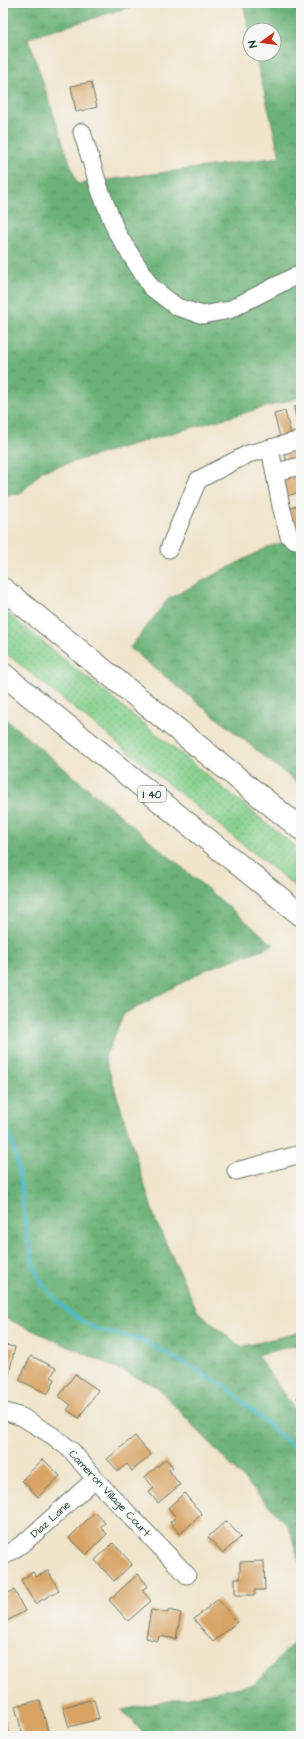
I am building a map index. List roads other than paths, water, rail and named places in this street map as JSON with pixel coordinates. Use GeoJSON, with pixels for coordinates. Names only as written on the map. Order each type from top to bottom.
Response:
{"type":"FeatureCollection","features":[{"type":"Feature","properties":{"kind":"highway"},"geometry":{"type":"LineString","coordinates":[[3,589],[301,829]]}},
{"type":"Feature","properties":{"kind":"highway","name":"I 40"},"geometry":{"type":"LineString","coordinates":[[3,674],[301,915]]}},
{"type":"Feature","properties":{"kind":"street"},"geometry":{"type":"LineString","coordinates":[[82,132],[100,190],[117,233],[151,287],[177,307],[203,315],[230,310],[301,273]]}},
{"type":"Feature","properties":{"kind":"street"},"geometry":{"type":"LineString","coordinates":[[169,549],[198,480],[248,454],[301,440]]}},
{"type":"Feature","properties":{"kind":"street"},"geometry":{"type":"LineString","coordinates":[[270,448],[281,506],[289,536],[294,540],[301,540]]}},
{"type":"Feature","properties":{"kind":"street"},"geometry":{"type":"LineString","coordinates":[[275,472],[301,466]]}},
{"type":"Feature","properties":{"kind":"street"},"geometry":{"type":"LineString","coordinates":[[236,1171],[301,1154]]}},
{"type":"Feature","properties":{"kind":"street","name":"Cameron Village Court"},"geometry":{"type":"LineString","coordinates":[[3,1411],[22,1418],[53,1436],[72,1451],[95,1479],[187,1575]]}},
{"type":"Feature","properties":{"kind":"street","name":"Diaz Lane"},"geometry":{"type":"LineString","coordinates":[[3,1557],[25,1542],[95,1479]]}},
{"type":"Feature","properties":{"kind":"waterway"},"geometry":{"type":"LineString","coordinates":[[3,1109],[18,1168],[29,1248],[40,1280],[57,1301],[92,1327],[148,1343],[226,1387],[301,1454]]}}]}
